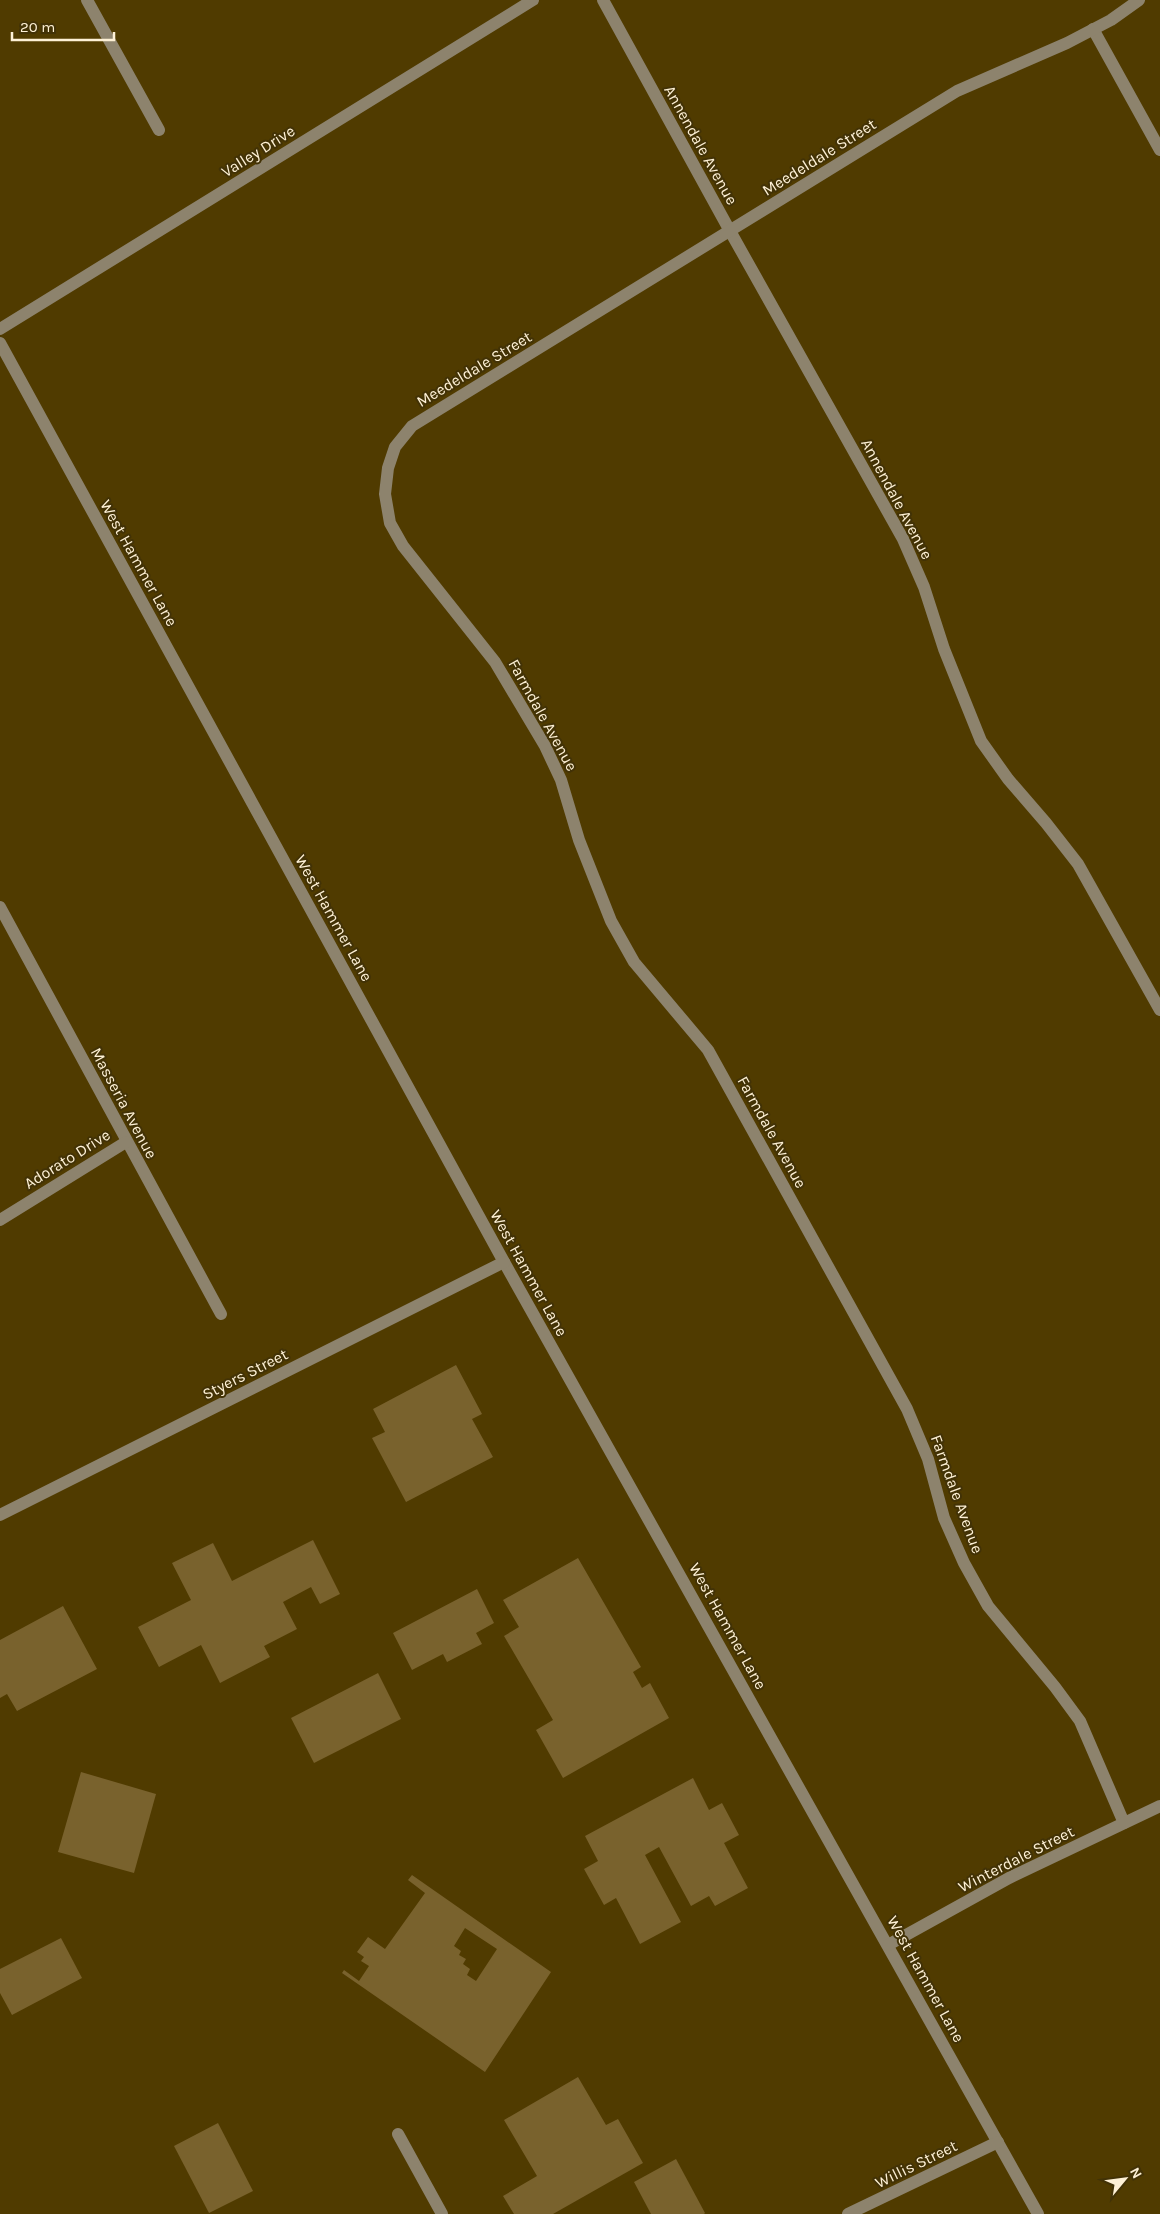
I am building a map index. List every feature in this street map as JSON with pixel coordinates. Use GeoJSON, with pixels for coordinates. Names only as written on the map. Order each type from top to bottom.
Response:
{"type":"FeatureCollection","features":[{"type":"Feature","properties":{"kind":"street"},"geometry":{"type":"LineString","coordinates":[[88,0],[159,130]]}},
{"type":"Feature","properties":{"kind":"street","name":"Valley Drive"},"geometry":{"type":"LineString","coordinates":[[0,329],[533,0]]}},
{"type":"Feature","properties":{"kind":"street","name":"Annendale Avenue"},"geometry":{"type":"LineString","coordinates":[[603,0],[903,539],[924,587],[950,664],[981,741],[1008,779],[1046,822],[1078,864],[1160,1010]]}},
{"type":"Feature","properties":{"kind":"street","name":"Meedeldale Street"},"geometry":{"type":"LineString","coordinates":[[388,468],[396,447],[412,426],[957,90],[1068,44],[1139,0]]}},
{"type":"Feature","properties":{"kind":"street"},"geometry":{"type":"LineString","coordinates":[[1093,29],[1160,150]]}},
{"type":"Feature","properties":{"kind":"street","name":"West Hammer Lane"},"geometry":{"type":"LineString","coordinates":[[0,343],[504,1262],[1038,2214]]}},
{"type":"Feature","properties":{"kind":"street","name":"Farmdale Avenue"},"geometry":{"type":"LineString","coordinates":[[388,468],[386,494],[390,523],[403,546],[495,662],[545,746],[561,780],[580,840],[611,921],[634,962],[708,1050],[907,1409],[928,1459],[944,1518],[964,1563],[988,1606],[1055,1687],[1080,1721],[1124,1823]]}},
{"type":"Feature","properties":{"kind":"street","name":"Masseria Avenue"},"geometry":{"type":"LineString","coordinates":[[0,908],[221,1314]]}},
{"type":"Feature","properties":{"kind":"street","name":"Adorato Drive"},"geometry":{"type":"LineString","coordinates":[[0,1220],[126,1142]]}},
{"type":"Feature","properties":{"kind":"street","name":"Styers Street"},"geometry":{"type":"LineString","coordinates":[[0,1515],[504,1262]]}},
{"type":"Feature","properties":{"kind":"street","name":"Winterdale Street"},"geometry":{"type":"LineString","coordinates":[[888,1945],[1009,1878],[1160,1806]]}},
{"type":"Feature","properties":{"kind":"street"},"geometry":{"type":"LineString","coordinates":[[398,2134],[442,2214]]}},
{"type":"Feature","properties":{"kind":"street","name":"Willis Street"},"geometry":{"type":"LineString","coordinates":[[848,2214],[998,2142]]}},
{"type":"Feature","properties":{"kind":"building"},"geometry":{"type":"Polygon","coordinates":[[[456,1365],[482,1414],[472,1419],[493,1457],[406,1502],[372,1438],[385,1432],[373,1409],[456,1365]]]}},
{"type":"Feature","properties":{"kind":"building"},"geometry":{"type":"Polygon","coordinates":[[[313,1540],[340,1594],[320,1604],[311,1587],[283,1602],[297,1629],[264,1646],[270,1657],[220,1683],[201,1645],[159,1667],[138,1627],[191,1600],[172,1563],[213,1543],[232,1581],[313,1540]]]}},
{"type":"Feature","properties":{"kind":"building"},"geometry":{"type":"Polygon","coordinates":[[[578,1558],[641,1667],[633,1672],[642,1688],[650,1683],[669,1718],[563,1778],[536,1730],[553,1720],[504,1636],[519,1627],[503,1600],[578,1558]]]}},
{"type":"Feature","properties":{"kind":"building"},"geometry":{"type":"Polygon","coordinates":[[[477,1589],[494,1623],[476,1633],[482,1644],[447,1662],[443,1654],[412,1670],[393,1633],[477,1589]]]}},
{"type":"Feature","properties":{"kind":"building"},"geometry":{"type":"Polygon","coordinates":[[[63,1606],[97,1669],[17,1711],[7,1694],[0,1698],[0,1640],[63,1606]]]}},
{"type":"Feature","properties":{"kind":"building"},"geometry":{"type":"Polygon","coordinates":[[[378,1673],[401,1719],[314,1763],[291,1718],[378,1673]]]}},
{"type":"Feature","properties":{"kind":"building"},"geometry":{"type":"Polygon","coordinates":[[[81,1772],[156,1794],[134,1873],[58,1852],[81,1772]]]}},
{"type":"Feature","properties":{"kind":"building"},"geometry":{"type":"Polygon","coordinates":[[[693,1778],[709,1810],[722,1803],[739,1835],[724,1843],[748,1888],[715,1906],[709,1896],[691,1906],[659,1847],[645,1855],[681,1922],[640,1944],[616,1898],[604,1905],[584,1869],[598,1861],[585,1836],[693,1778]]]}},
{"type":"Feature","properties":{"kind":"building"},"geometry":{"type":"Polygon","coordinates":[[[412,1875],[551,1972],[485,2072],[342,1973],[344,1970],[359,1981],[369,1966],[361,1961],[364,1957],[357,1952],[368,1937],[385,1949],[425,1893],[408,1880],[412,1875]],[[465,1928],[454,1946],[461,1951],[459,1955],[466,1959],[463,1964],[470,1969],[467,1975],[476,1981],[497,1949],[465,1928]]]}},
{"type":"Feature","properties":{"kind":"building"},"geometry":{"type":"Polygon","coordinates":[[[61,1938],[82,1978],[12,2015],[0,1993],[0,1969],[61,1938]]]}},
{"type":"Feature","properties":{"kind":"building"},"geometry":{"type":"Polygon","coordinates":[[[578,2077],[606,2125],[618,2119],[643,2163],[553,2214],[514,2214],[503,2196],[537,2176],[504,2120],[578,2077]]]}},
{"type":"Feature","properties":{"kind":"building"},"geometry":{"type":"Polygon","coordinates":[[[218,2123],[253,2191],[209,2213],[174,2146],[218,2123]]]}},
{"type":"Feature","properties":{"kind":"building"},"geometry":{"type":"Polygon","coordinates":[[[676,2159],[704,2214],[651,2214],[634,2182],[676,2159]]]}}]}
